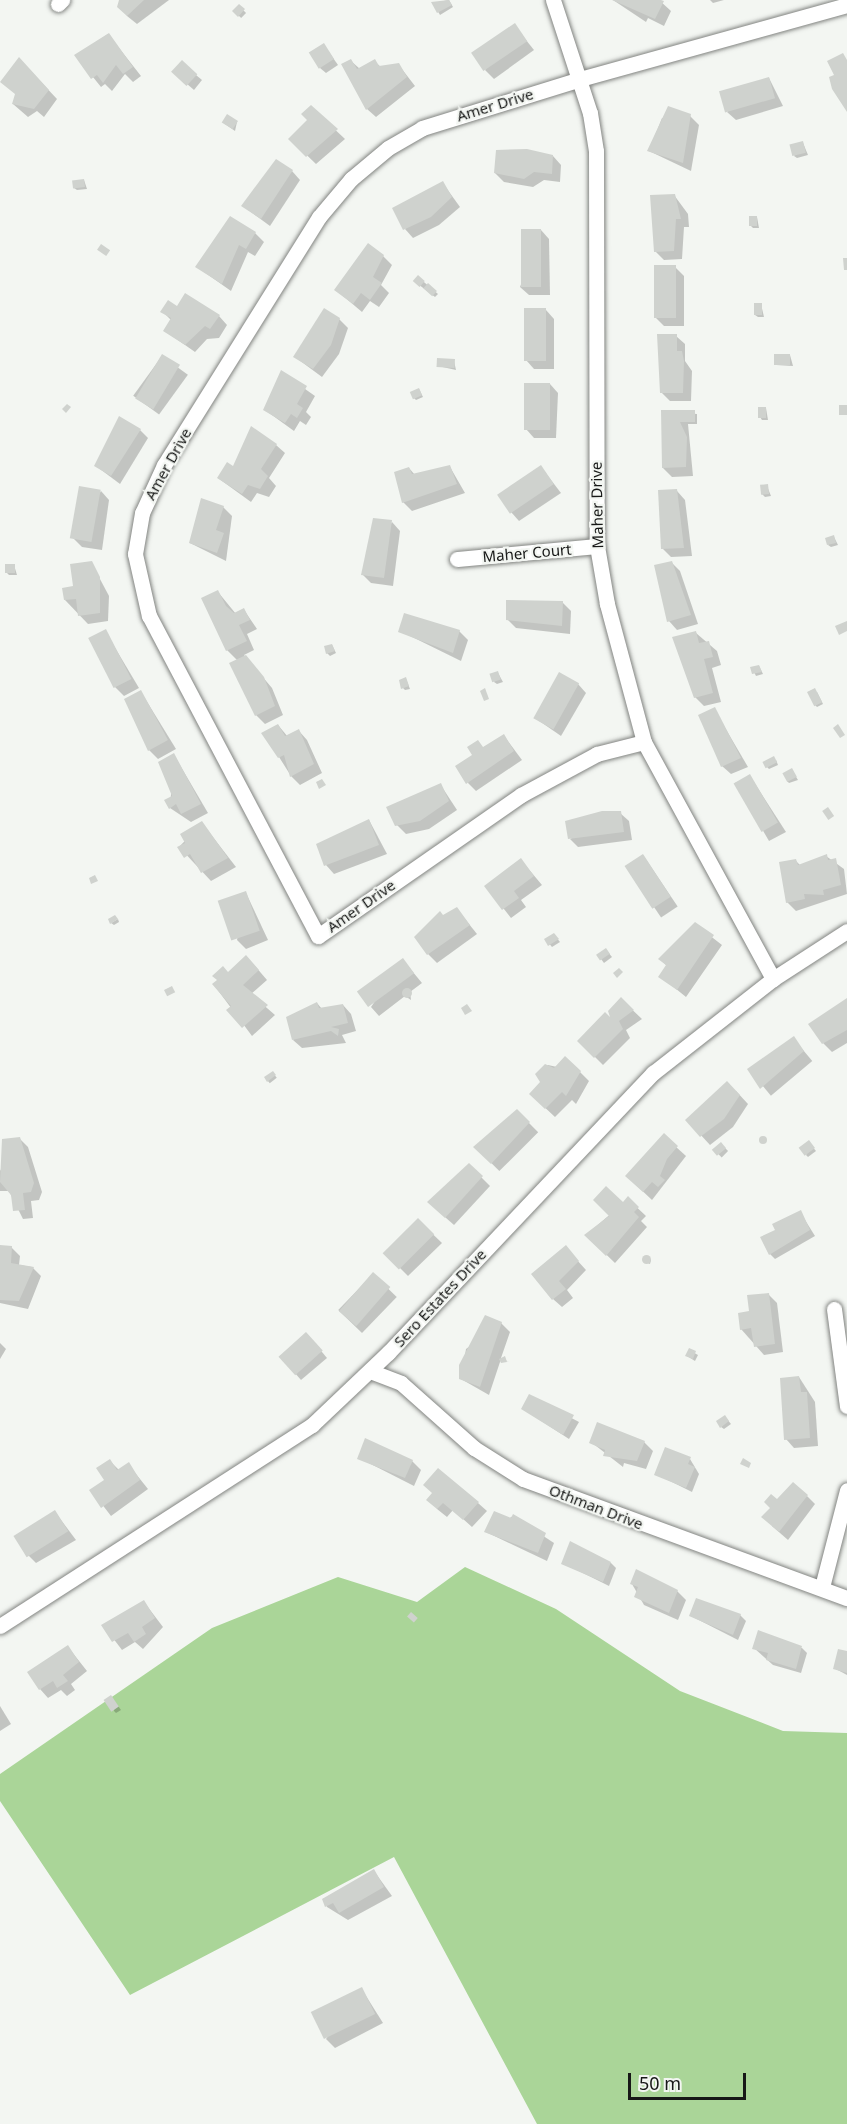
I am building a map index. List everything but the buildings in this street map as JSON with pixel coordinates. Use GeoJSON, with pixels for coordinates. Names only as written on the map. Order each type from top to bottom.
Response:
{"type":"FeatureCollection","features":[{"type":"Feature","properties":{"kind":"street","name":"Maher Drive"},"geometry":{"type":"LineString","coordinates":[[553,0],[590,113],[599,190],[597,546],[645,742],[773,979]]}},
{"type":"Feature","properties":{"kind":"street","name":"Amer Drive"},"geometry":{"type":"LineString","coordinates":[[645,742],[597,754],[521,795],[318,936],[149,616],[137,570],[140,519],[164,465],[338,192],[368,164],[422,128],[580,78],[847,5]]}},
{"type":"Feature","properties":{"kind":"street","name":"Maher Court"},"geometry":{"type":"LineString","coordinates":[[457,560],[597,546]]}},
{"type":"Feature","properties":{"kind":"street","name":"Sero Estates Drive"},"geometry":{"type":"LineString","coordinates":[[0,1626],[287,1444],[370,1371],[622,1102],[680,1049],[773,979],[847,931]]}},
{"type":"Feature","properties":{"kind":"street"},"geometry":{"type":"LineString","coordinates":[[834,1309],[847,1406]]}},
{"type":"Feature","properties":{"kind":"street","name":"Othman Drive"},"geometry":{"type":"LineString","coordinates":[[370,1371],[401,1383],[474,1448],[523,1479],[847,1598]]}},
{"type":"Feature","properties":{"kind":"street"},"geometry":{"type":"LineString","coordinates":[[822,1587],[847,1490]]}},
{"type":"Feature","properties":{"kind":"green space"},"geometry":{"type":"Polygon","coordinates":[[[465,1567],[556,1609],[680,1691],[783,1731],[847,1733],[847,2124],[537,2124],[394,1857],[130,1995],[0,1801],[0,1774],[212,1628],[338,1577],[417,1602],[465,1567]]]}}]}
